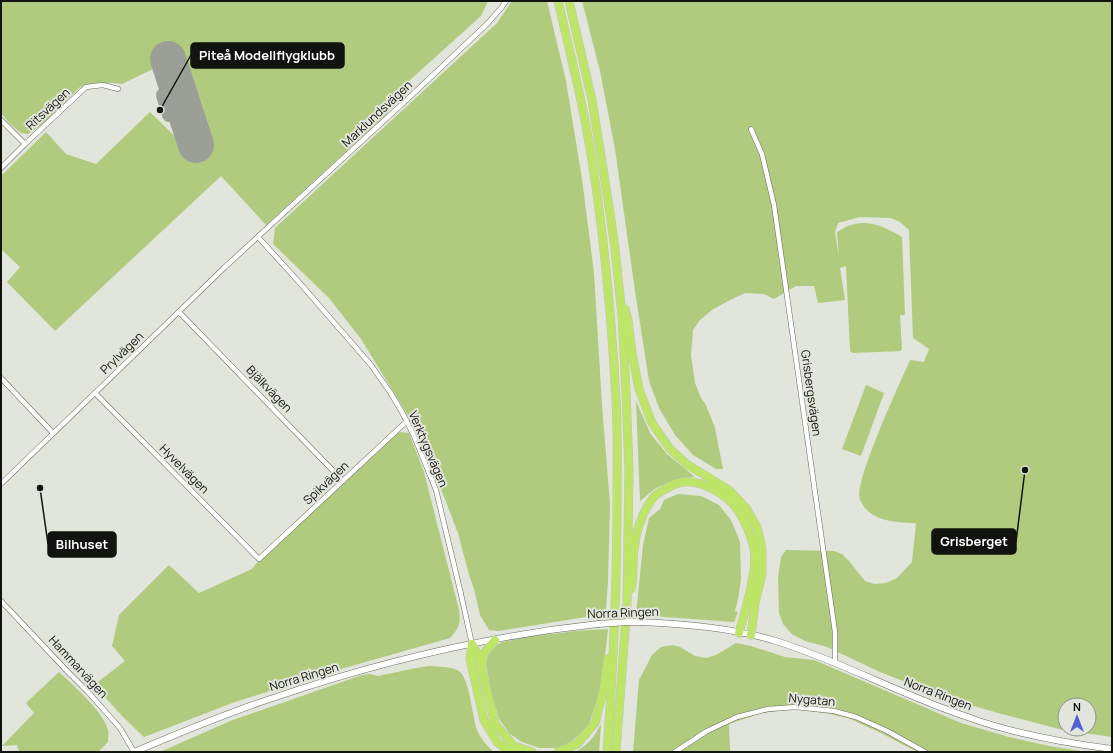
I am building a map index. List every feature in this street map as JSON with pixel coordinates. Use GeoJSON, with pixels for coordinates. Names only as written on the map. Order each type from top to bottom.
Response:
{"type":"FeatureCollection","features":[{"type":"Feature","properties":{"kind":"highway"},"geometry":{"type":"LineString","coordinates":[[558,1],[574,67],[588,139],[604,251],[612,333],[616,401],[617,555],[614,639],[607,752]]}},
{"type":"Feature","properties":{"kind":"highway"},"geometry":{"type":"LineString","coordinates":[[569,1],[592,100],[610,213],[622,315],[628,454],[627,604],[616,752]]}},
{"type":"Feature","properties":{"kind":"highway"},"geometry":{"type":"LineString","coordinates":[[619,285],[628,320],[632,353],[639,389],[652,423],[670,449],[688,465],[729,490],[746,508],[757,527],[762,548],[762,574],[755,603],[751,635]]}},
{"type":"Feature","properties":{"kind":"highway"},"geometry":{"type":"LineString","coordinates":[[627,604],[633,582],[634,550],[642,517],[655,495],[671,486],[683,482],[695,482],[714,490],[734,505],[741,515],[752,539],[754,551],[754,571],[739,633]]}},
{"type":"Feature","properties":{"kind":"highway"},"geometry":{"type":"LineString","coordinates":[[558,752],[577,744],[595,723],[604,688],[609,654],[614,639]]}},
{"type":"Feature","properties":{"kind":"highway"},"geometry":{"type":"LineString","coordinates":[[481,666],[484,654],[495,640]]}},
{"type":"Feature","properties":{"kind":"highway"},"geometry":{"type":"LineString","coordinates":[[472,644],[478,655],[495,724],[514,746],[532,752]]}},
{"type":"Feature","properties":{"kind":"highway"},"geometry":{"type":"LineString","coordinates":[[472,644],[470,659],[484,720],[497,742],[510,752]]}},
{"type":"Feature","properties":{"kind":"main road","name":"Norra Ringen"},"geometry":{"type":"LineString","coordinates":[[134,752],[195,726],[322,681],[442,650],[472,644],[598,624],[628,622],[673,623],[717,628],[775,641],[806,651],[926,702],[977,721],[1029,735],[1112,749]]}},
{"type":"Feature","properties":{"kind":"street","name":"Marklundsvägen"},"geometry":{"type":"LineString","coordinates":[[258,237],[459,51],[492,18],[506,1]]}},
{"type":"Feature","properties":{"kind":"street","name":"Ritsvägen"},"geometry":{"type":"LineString","coordinates":[[1,168],[86,87],[103,85],[118,89]]}},
{"type":"Feature","properties":{"kind":"street"},"geometry":{"type":"LineString","coordinates":[[1,120],[25,144]]}},
{"type":"Feature","properties":{"kind":"street","name":"Grisbergsvägen"},"geometry":{"type":"LineString","coordinates":[[751,129],[762,154],[774,205],[835,632],[835,663]]}},
{"type":"Feature","properties":{"kind":"street","name":"Prylvägen"},"geometry":{"type":"LineString","coordinates":[[1,484],[225,267],[258,237]]}},
{"type":"Feature","properties":{"kind":"street","name":"Verktygsvägen"},"geometry":{"type":"LineString","coordinates":[[258,237],[371,365],[390,392],[407,421],[436,490],[472,644]]}},
{"type":"Feature","properties":{"kind":"street","name":"Bjälkvägen"},"geometry":{"type":"LineString","coordinates":[[179,312],[343,481]]}},
{"type":"Feature","properties":{"kind":"street"},"geometry":{"type":"LineString","coordinates":[[1,378],[54,433]]}},
{"type":"Feature","properties":{"kind":"street","name":"Hyvelvägen"},"geometry":{"type":"LineString","coordinates":[[95,393],[259,559]]}},
{"type":"Feature","properties":{"kind":"street","name":"Spikvägen"},"geometry":{"type":"LineString","coordinates":[[259,559],[407,421]]}},
{"type":"Feature","properties":{"kind":"street","name":"Hammarvägen"},"geometry":{"type":"LineString","coordinates":[[1,601],[88,692],[120,728],[134,752]]}},
{"type":"Feature","properties":{"kind":"street","name":"Nygatan"},"geometry":{"type":"LineString","coordinates":[[678,751],[707,731],[737,717],[768,709],[796,706],[834,711],[856,716],[925,752]]}},
{"type":"Feature","properties":{"kind":"street"},"geometry":{"type":"LineString","coordinates":[[912,752],[915,746]]}},
{"type":"Feature","properties":{"kind":"green space"},"geometry":{"type":"Polygon","coordinates":[[[1,1],[488,1],[481,16],[378,108],[388,113],[266,225],[221,176],[55,331],[7,282],[20,267],[1,249],[1,176],[46,132],[66,154],[96,164],[150,112],[193,154],[206,141],[174,53],[171,52],[164,57],[157,67],[122,84],[94,83],[80,87],[42,125],[28,134],[21,133],[11,125],[1,113],[1,1]]]}},
{"type":"Feature","properties":{"kind":"green space"},"geometry":{"type":"Polygon","coordinates":[[[512,1],[547,1],[566,81],[582,179],[594,273],[610,504],[606,609],[592,616],[498,631],[489,630],[480,615],[458,533],[426,450],[409,417],[361,339],[329,298],[273,244],[275,228],[497,23],[512,1]]]}},
{"type":"Feature","properties":{"kind":"green space"},"geometry":{"type":"Polygon","coordinates":[[[582,1],[1112,1],[1112,737],[1097,735],[1097,697],[1057,697],[1057,728],[949,699],[880,672],[827,647],[805,641],[792,634],[783,624],[779,613],[778,577],[781,557],[786,550],[834,551],[842,554],[865,581],[874,584],[886,583],[897,578],[912,562],[916,523],[892,521],[876,517],[864,507],[860,500],[860,490],[870,454],[910,360],[924,362],[929,349],[913,338],[909,230],[900,222],[891,218],[860,217],[838,223],[835,232],[839,257],[837,232],[848,226],[869,223],[883,227],[902,237],[905,315],[900,315],[901,351],[853,353],[850,351],[846,266],[840,268],[845,300],[818,303],[814,286],[796,286],[774,299],[764,294],[745,293],[712,310],[700,320],[693,330],[691,355],[695,383],[715,428],[723,469],[716,469],[693,455],[675,435],[659,408],[649,381],[615,149],[600,71],[582,1]]]}},
{"type":"Feature","properties":{"kind":"green space"},"geometry":{"type":"Polygon","coordinates":[[[866,385],[884,393],[861,456],[842,449],[866,385]]]}},
{"type":"Feature","properties":{"kind":"green space"},"geometry":{"type":"Polygon","coordinates":[[[636,401],[650,433],[667,454],[695,477],[681,478],[656,488],[640,501],[636,401]]]}},
{"type":"Feature","properties":{"kind":"green space"},"geometry":{"type":"Polygon","coordinates":[[[397,432],[409,433],[424,472],[459,610],[460,619],[457,628],[450,638],[327,673],[235,702],[144,737],[123,717],[94,685],[125,661],[112,646],[119,615],[169,565],[199,593],[252,569],[397,432]]]}},
{"type":"Feature","properties":{"kind":"green space"},"geometry":{"type":"Polygon","coordinates":[[[678,494],[701,496],[719,505],[731,520],[740,542],[741,579],[735,611],[738,612],[734,622],[636,615],[643,545],[649,518],[660,509],[664,500],[678,494]]]}},
{"type":"Feature","properties":{"kind":"green space"},"geometry":{"type":"Polygon","coordinates":[[[608,629],[603,674],[599,694],[588,727],[572,741],[558,748],[539,748],[522,742],[510,734],[499,719],[491,692],[486,665],[488,653],[492,648],[502,642],[530,637],[575,631],[608,629]]]}},
{"type":"Feature","properties":{"kind":"green space"},"geometry":{"type":"Polygon","coordinates":[[[736,643],[751,646],[785,657],[814,660],[961,723],[1009,737],[1049,746],[1087,752],[917,752],[848,718],[825,713],[787,710],[762,713],[729,724],[730,752],[633,752],[639,680],[652,655],[661,647],[673,645],[680,647],[695,656],[706,658],[716,655],[736,643]]]}},
{"type":"Feature","properties":{"kind":"green space"},"geometry":{"type":"Polygon","coordinates":[[[429,666],[450,668],[461,673],[468,688],[477,730],[484,742],[494,752],[160,752],[230,721],[362,675],[369,674],[378,676],[429,666]]]}},
{"type":"Feature","properties":{"kind":"green space"},"geometry":{"type":"Polygon","coordinates":[[[59,672],[87,699],[100,715],[108,730],[108,742],[98,752],[19,752],[17,745],[2,746],[34,713],[26,703],[59,672]]]}},
{"type":"Feature","properties":{"kind":"green space"},"geometry":{"type":"Polygon","coordinates":[[[601,724],[599,752],[576,752],[591,740],[601,724]]]}},
{"type":"Feature","properties":{"kind":"taxiway"},"geometry":{"type":"LineString","coordinates":[[163,95],[169,115]]}},
{"type":"Feature","properties":{"kind":"taxiway"},"geometry":{"type":"LineString","coordinates":[[166,104],[181,99]]}},
{"type":"Feature","properties":{"kind":"runway"},"geometry":{"type":"LineString","coordinates":[[168,59],[196,145]]}},
{"type":"Feature","properties":{"kind":"place","name":"Piteå Modellflygklubb"},"geometry":{"type":"Point","coordinates":[160,110]}},
{"type":"Feature","properties":{"kind":"place","name":"Grisberget"},"geometry":{"type":"Point","coordinates":[1025,470]}},
{"type":"Feature","properties":{"kind":"place","name":"Bilhuset"},"geometry":{"type":"Point","coordinates":[40,488]}}]}
